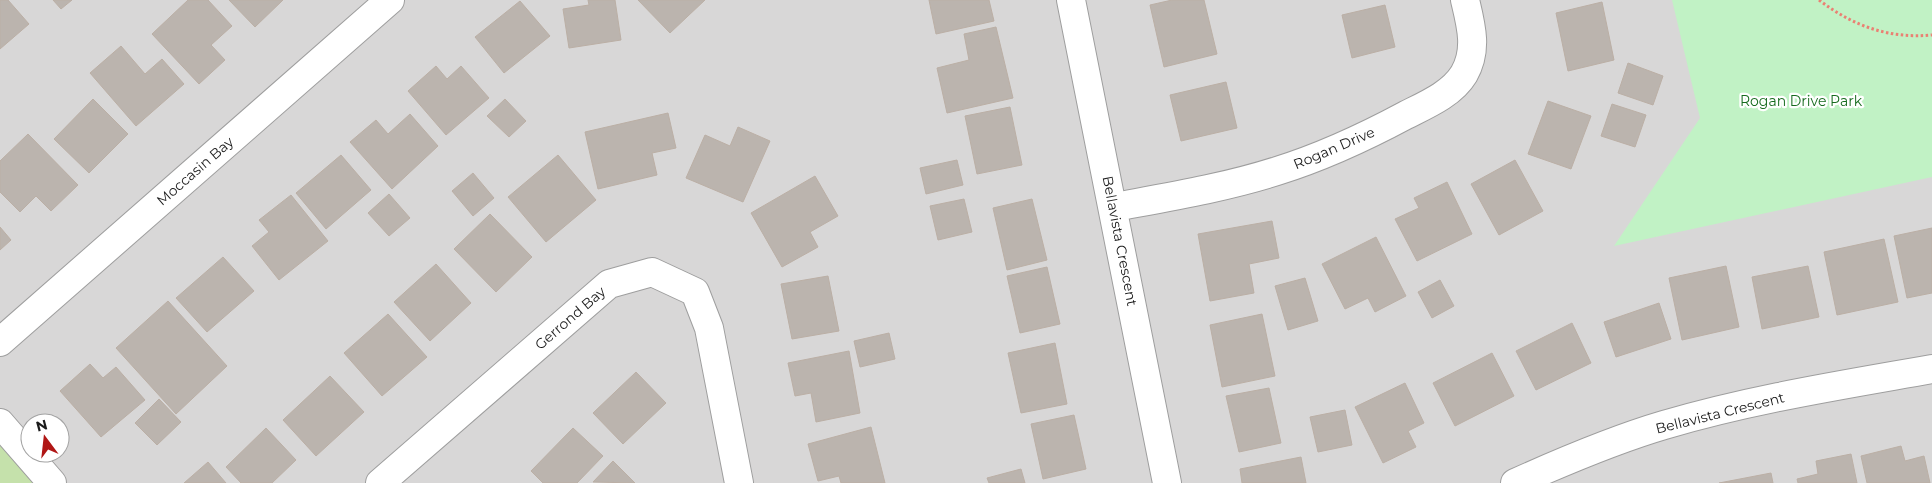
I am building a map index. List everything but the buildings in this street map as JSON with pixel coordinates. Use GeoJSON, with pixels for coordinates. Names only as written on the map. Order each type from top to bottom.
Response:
{"type":"FeatureCollection","features":[{"type":"Feature","properties":{"kind":"street","name":"Moccasin Bay"},"geometry":{"type":"LineString","coordinates":[[0,342],[390,0]]}},
{"type":"Feature","properties":{"kind":"street","name":"Bellavista Crescent"},"geometry":{"type":"LineString","coordinates":[[1071,0],[1114,208],[1167,483]]}},
{"type":"Feature","properties":{"kind":"street","name":"Rogan Drive"},"geometry":{"type":"LineString","coordinates":[[1114,208],[1276,172],[1373,133],[1437,99],[1464,75],[1469,65],[1473,48],[1466,0]]}},
{"type":"Feature","properties":{"kind":"street","name":"Gerrond Bay"},"geometry":{"type":"LineString","coordinates":[[380,483],[610,284],[652,272],[695,292],[709,328],[739,483]]}},
{"type":"Feature","properties":{"kind":"street","name":"Bellavista Crescent"},"geometry":{"type":"LineString","coordinates":[[1515,483],[1567,460],[1664,425],[1758,401],[1932,368]]}},
{"type":"Feature","properties":{"kind":"street"},"geometry":{"type":"LineString","coordinates":[[0,423],[52,483]]}},
{"type":"Feature","properties":{"kind":"path"},"geometry":{"type":"LineString","coordinates":[[1819,0],[1836,13],[1875,30],[1908,37],[1932,35]]}},
{"type":"Feature","properties":{"kind":"shaded area"},"geometry":{"type":"Polygon","coordinates":[[[0,0],[1932,0],[1932,483],[0,483],[0,0]]]}},
{"type":"Feature","properties":{"kind":"green space","name":"Rogan Drive Park"},"geometry":{"type":"Polygon","coordinates":[[[1672,0],[1932,0],[1932,177],[1614,246],[1700,118],[1672,0]]]}},
{"type":"Feature","properties":{"kind":"green space"},"geometry":{"type":"Polygon","coordinates":[[[0,423],[20,446],[20,463],[35,463],[52,483],[0,483],[0,423]]]}}]}
